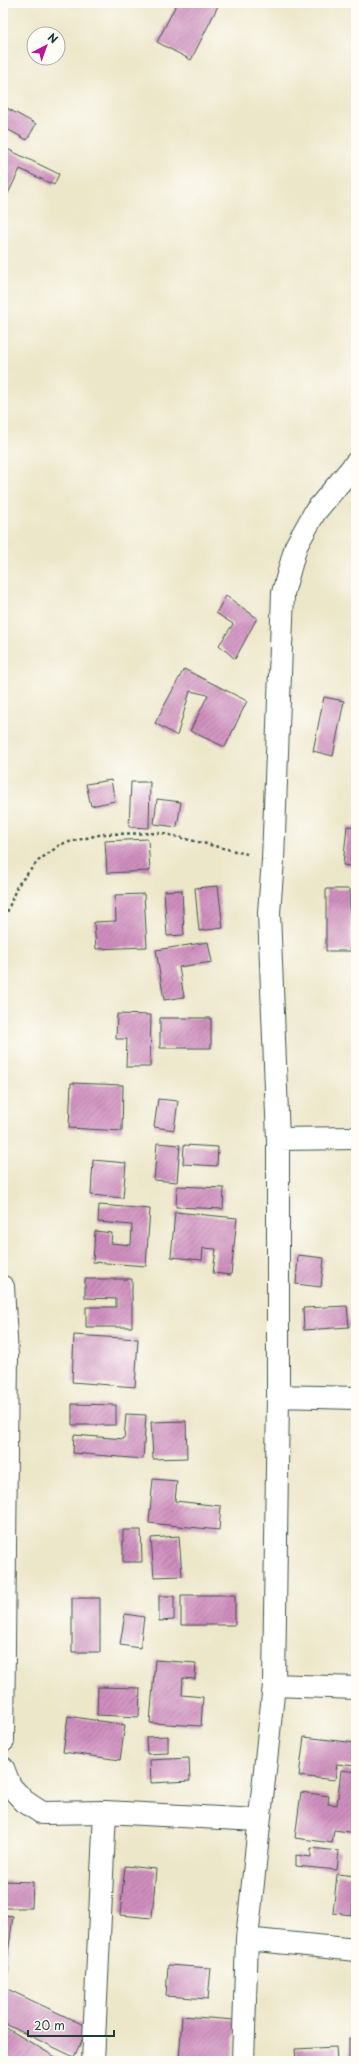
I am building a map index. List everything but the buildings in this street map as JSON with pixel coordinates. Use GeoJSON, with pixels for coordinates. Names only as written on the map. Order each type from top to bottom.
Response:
{"type":"FeatureCollection","features":[{"type":"Feature","properties":{"kind":"street"},"geometry":{"type":"LineString","coordinates":[[243,2061],[246,1939],[274,1685],[278,1396],[278,1139],[269,913],[273,860],[283,593],[296,546],[315,512],[356,463]]}},
{"type":"Feature","properties":{"kind":"street"},"geometry":{"type":"LineString","coordinates":[[278,1139],[356,1138]]}},
{"type":"Feature","properties":{"kind":"street"},"geometry":{"type":"LineString","coordinates":[[3,1287],[7,1356],[3,1740]]}},
{"type":"Feature","properties":{"kind":"street"},"geometry":{"type":"LineString","coordinates":[[278,1396],[356,1398]]}},
{"type":"Feature","properties":{"kind":"street"},"geometry":{"type":"LineString","coordinates":[[274,1685],[356,1688]]}},
{"type":"Feature","properties":{"kind":"street"},"geometry":{"type":"LineString","coordinates":[[3,1768],[10,1786],[24,1801],[42,1813],[105,1812],[258,1820]]}},
{"type":"Feature","properties":{"kind":"street"},"geometry":{"type":"LineString","coordinates":[[93,2061],[105,1812]]}},
{"type":"Feature","properties":{"kind":"street"},"geometry":{"type":"LineString","coordinates":[[246,1939],[356,1950]]}},
{"type":"Feature","properties":{"kind":"path"},"geometry":{"type":"LineString","coordinates":[[3,923],[18,886],[38,861],[61,844],[102,834],[162,833],[273,860]]}}]}
